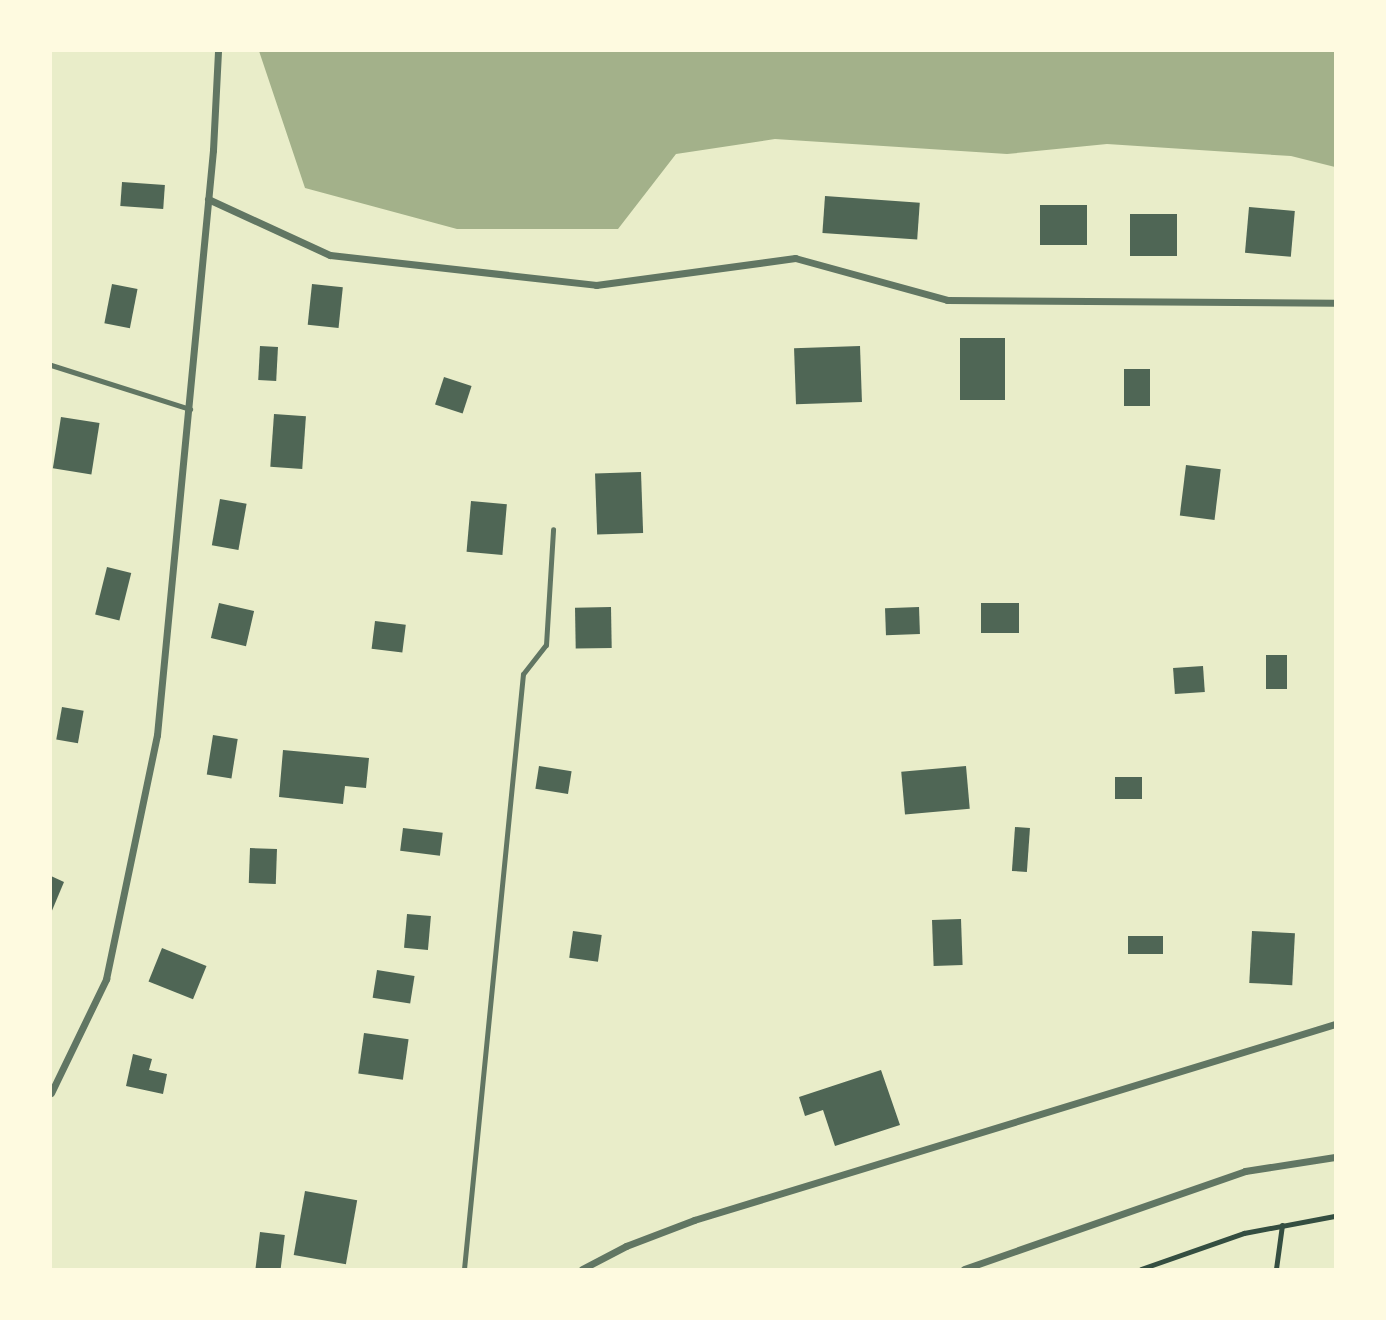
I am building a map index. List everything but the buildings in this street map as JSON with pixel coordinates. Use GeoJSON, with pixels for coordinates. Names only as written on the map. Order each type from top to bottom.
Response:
{"type":"FeatureCollection","features":[{"type":"Feature","properties":{"kind":"street"},"geometry":{"type":"LineString","coordinates":[[51,1093],[106,979],[157,735],[190,409],[218,51]]}},
{"type":"Feature","properties":{"kind":"street"},"geometry":{"type":"LineString","coordinates":[[208,200],[330,255],[596,285],[795,258],[947,300],[1335,303]]}},
{"type":"Feature","properties":{"kind":"street"},"geometry":{"type":"LineString","coordinates":[[582,1269],[626,1246],[694,1220],[1335,1024]]}},
{"type":"Feature","properties":{"kind":"street"},"geometry":{"type":"LineString","coordinates":[[964,1269],[1245,1171],[1335,1157]]}},
{"type":"Feature","properties":{"kind":"lane"},"geometry":{"type":"LineString","coordinates":[[51,365],[190,409]]}},
{"type":"Feature","properties":{"kind":"lane"},"geometry":{"type":"LineString","coordinates":[[464,1269],[523,674],[546,645],[553,529]]}},
{"type":"Feature","properties":{"kind":"path"},"geometry":{"type":"LineString","coordinates":[[1141,1269],[1162,1260],[1282,1225],[1335,1216]]}},
{"type":"Feature","properties":{"kind":"path"},"geometry":{"type":"LineString","coordinates":[[1276,1269],[1282,1225]]}},
{"type":"Feature","properties":{"kind":"path"},"geometry":{"type":"LineString","coordinates":[[1160,1269],[1162,1260]]}},
{"type":"Feature","properties":{"kind":"shaded area"},"geometry":{"type":"Polygon","coordinates":[[[259,51],[1335,51],[1335,167],[1291,156],[1107,144],[1007,154],[775,139],[676,154],[618,229],[457,229],[305,188],[259,51]]]}}]}
